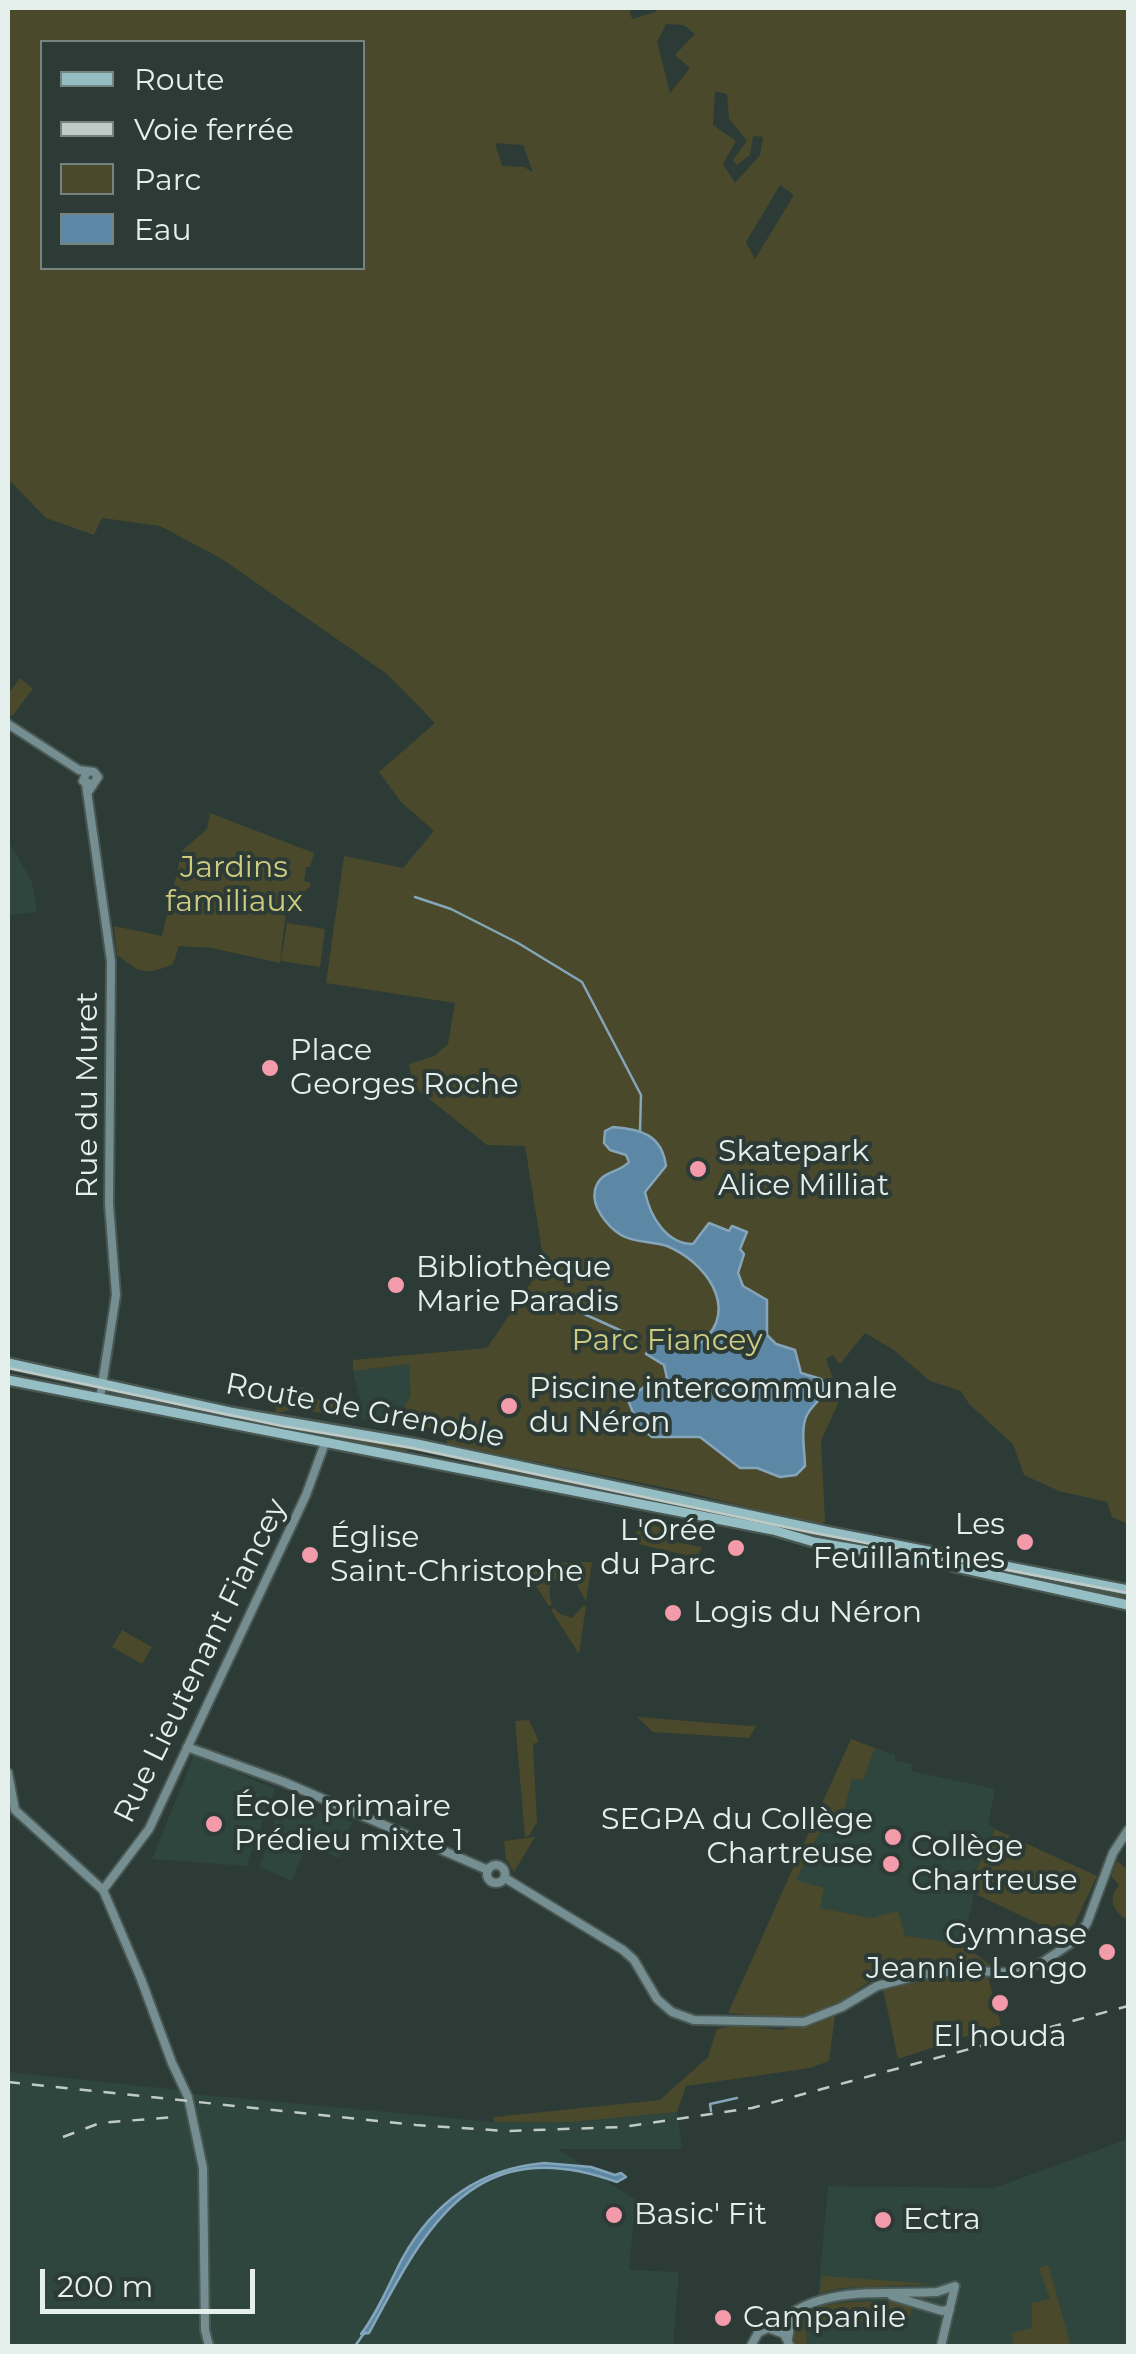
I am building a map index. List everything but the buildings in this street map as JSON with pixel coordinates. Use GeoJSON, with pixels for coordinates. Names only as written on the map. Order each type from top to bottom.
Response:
{"type":"FeatureCollection","features":[{"type":"Feature","properties":{"kind":"main road","name":"Route de Grenoble"},"geometry":{"type":"LineString","coordinates":[[8,1363],[230,1412],[417,1444],[830,1532],[1128,1590]]}},
{"type":"Feature","properties":{"kind":"main road","name":"Route de Grenoble"},"geometry":{"type":"LineString","coordinates":[[8,1380],[773,1530],[827,1545],[955,1566],[1128,1605]]}},
{"type":"Feature","properties":{"kind":"street","name":"Rue du Muret"},"geometry":{"type":"LineString","coordinates":[[8,724],[86,780],[111,961],[109,1204],[116,1295],[100,1398]]}},
{"type":"Feature","properties":{"kind":"street","name":"Rue Lieutenant Fiancey"},"geometry":{"type":"LineString","coordinates":[[103,1890],[149,1828],[331,1444]]}},
{"type":"Feature","properties":{"kind":"street"},"geometry":{"type":"LineString","coordinates":[[187,1747],[284,1782],[488,1870],[491,1882],[505,1878],[623,1950],[634,1960],[657,1999],[672,2012],[694,2020],[804,2022],[842,2008],[877,1986],[920,1975],[961,1970],[1013,1973],[1043,1962],[1070,1946],[1087,1922],[1113,1853],[1128,1830]]}},
{"type":"Feature","properties":{"kind":"street"},"geometry":{"type":"LineString","coordinates":[[8,1773],[15,1810],[103,1890],[195,2120],[203,2168],[205,2330],[209,2346]]}},
{"type":"Feature","properties":{"kind":"street"},"geometry":{"type":"LineString","coordinates":[[749,2345],[762,2330],[773,2328],[804,2304],[822,2299],[937,2292],[955,2286],[941,2346]]}},
{"type":"Feature","properties":{"kind":"street"},"geometry":{"type":"LineString","coordinates":[[888,2295],[942,2311],[950,2309]]}},
{"type":"Feature","properties":{"kind":"street"},"geometry":{"type":"LineString","coordinates":[[788,2343],[791,2321],[804,2304]]}},
{"type":"Feature","properties":{"kind":"street"},"geometry":{"type":"LineString","coordinates":[[773,2328],[788,2343]]}},
{"type":"Feature","properties":{"kind":"street"},"geometry":{"type":"LineString","coordinates":[[199,2346],[205,2330]]}},
{"type":"Feature","properties":{"kind":"shaded area"},"geometry":{"type":"Polygon","coordinates":[[[8,840],[32,882],[37,912],[8,915],[8,840]]]}},
{"type":"Feature","properties":{"kind":"shaded area"},"geometry":{"type":"Polygon","coordinates":[[[409,1364],[409,1400],[398,1420],[385,1426],[361,1418],[353,1371],[409,1364]]]}},
{"type":"Feature","properties":{"kind":"shaded area","name":"Collège Chartreuse"},"geometry":{"type":"Polygon","coordinates":[[[875,1748],[895,1755],[895,1761],[912,1764],[911,1771],[995,1789],[988,1824],[995,1828],[966,1890],[974,1894],[958,1964],[870,1918],[819,1908],[796,1880],[829,1812],[853,1777],[863,1780],[875,1748]]]}},
{"type":"Feature","properties":{"kind":"shaded area","name":"École primaire Prédieu mixte 1"},"geometry":{"type":"Polygon","coordinates":[[[194,1755],[275,1789],[246,1866],[152,1859],[194,1755]]]}},
{"type":"Feature","properties":{"kind":"shaded area"},"geometry":{"type":"Polygon","coordinates":[[[282,1798],[352,1822],[340,1858],[306,1846],[292,1881],[260,1867],[282,1798]]]}},
{"type":"Feature","properties":{"kind":"shaded area"},"geometry":{"type":"Polygon","coordinates":[[[8,2072],[180,2090],[186,2110],[198,2108],[193,2094],[494,2122],[573,2122],[677,2112],[682,2149],[558,2149],[636,2200],[629,2270],[679,2272],[673,2346],[8,2346],[8,2072]]]}},
{"type":"Feature","properties":{"kind":"shaded area"},"geometry":{"type":"Polygon","coordinates":[[[1128,2139],[1128,2346],[807,2346],[805,2320],[818,2296],[828,2186],[994,2188],[1128,2139]]]}},
{"type":"Feature","properties":{"kind":"green space","name":"Parc Fiancey"},"geometry":{"type":"Polygon","coordinates":[[[8,8],[629,8],[632,19],[656,12],[656,8],[1128,8],[1128,1524],[1112,1517],[1107,1502],[1059,1491],[1024,1475],[1013,1444],[969,1404],[961,1391],[930,1381],[894,1350],[865,1333],[840,1364],[833,1355],[826,1359],[840,1399],[821,1441],[825,1522],[819,1525],[686,1492],[448,1444],[441,1432],[399,1417],[410,1397],[409,1364],[353,1371],[353,1360],[487,1348],[544,1263],[525,1146],[487,1145],[413,1086],[409,1064],[434,1056],[448,1044],[455,1003],[326,983],[344,856],[403,868],[434,831],[401,802],[379,772],[435,723],[387,674],[222,559],[160,526],[102,518],[94,535],[46,518],[8,479],[8,8]],[[666,24],[657,42],[670,93],[690,68],[675,55],[695,34],[684,25],[666,24]],[[715,91],[713,125],[736,141],[723,164],[735,183],[760,155],[763,137],[753,136],[750,155],[737,165],[733,160],[747,141],[729,119],[727,94],[715,91]],[[495,143],[502,166],[524,167],[533,172],[523,145],[495,143]],[[780,185],[746,242],[755,259],[794,195],[780,185]]]}},
{"type":"Feature","properties":{"kind":"green space"},"geometry":{"type":"Polygon","coordinates":[[[20,678],[33,689],[12,716],[8,712],[8,694],[20,678]]]}},
{"type":"Feature","properties":{"kind":"green space","name":"Jardins familiaux"},"geometry":{"type":"Polygon","coordinates":[[[210,813],[314,853],[310,867],[306,867],[304,881],[311,883],[300,910],[286,909],[280,963],[212,948],[179,946],[173,964],[149,971],[138,969],[117,955],[114,926],[162,936],[182,851],[207,829],[210,813]]]}},
{"type":"Feature","properties":{"kind":"green space"},"geometry":{"type":"Polygon","coordinates":[[[287,923],[325,929],[320,967],[281,961],[287,923]]]}},
{"type":"Feature","properties":{"kind":"green space"},"geometry":{"type":"Polygon","coordinates":[[[300,1387],[322,1403],[330,1400],[335,1405],[340,1401],[345,1409],[343,1417],[298,1409],[276,1413],[275,1397],[289,1401],[300,1387]]]}},
{"type":"Feature","properties":{"kind":"green space"},"geometry":{"type":"Polygon","coordinates":[[[118,1389],[254,1419],[253,1425],[116,1398],[118,1389]]]}},
{"type":"Feature","properties":{"kind":"green space"},"geometry":{"type":"Polygon","coordinates":[[[338,1433],[408,1445],[406,1456],[336,1442],[338,1433]]]}},
{"type":"Feature","properties":{"kind":"green space"},"geometry":{"type":"Polygon","coordinates":[[[480,1460],[562,1478],[560,1486],[478,1471],[480,1460]]]}},
{"type":"Feature","properties":{"kind":"green space"},"geometry":{"type":"Polygon","coordinates":[[[566,1479],[814,1531],[812,1539],[564,1487],[566,1479]]]}},
{"type":"Feature","properties":{"kind":"green space"},"geometry":{"type":"Polygon","coordinates":[[[638,1525],[672,1529],[670,1541],[702,1547],[697,1558],[634,1543],[638,1525]]]}},
{"type":"Feature","properties":{"kind":"green space"},"geometry":{"type":"Polygon","coordinates":[[[845,1536],[1125,1591],[1124,1602],[1067,1587],[844,1545],[845,1536]]]}},
{"type":"Feature","properties":{"kind":"green space"},"geometry":{"type":"Polygon","coordinates":[[[592,1562],[586,1601],[574,1580],[562,1576],[551,1584],[549,1606],[521,1563],[592,1562]]]}},
{"type":"Feature","properties":{"kind":"green space"},"geometry":{"type":"Polygon","coordinates":[[[584,1605],[579,1654],[551,1610],[572,1618],[584,1605]]]}},
{"type":"Feature","properties":{"kind":"green space"},"geometry":{"type":"Polygon","coordinates":[[[122,1630],[152,1647],[142,1664],[112,1647],[122,1630]]]}},
{"type":"Feature","properties":{"kind":"green space"},"geometry":{"type":"Polygon","coordinates":[[[637,1717],[756,1726],[749,1738],[653,1732],[637,1717]]]}},
{"type":"Feature","properties":{"kind":"green space"},"geometry":{"type":"Polygon","coordinates":[[[529,1720],[539,1742],[533,1744],[537,1822],[525,1837],[515,1721],[529,1720]]]}},
{"type":"Feature","properties":{"kind":"green space"},"geometry":{"type":"Polygon","coordinates":[[[851,1739],[875,1748],[863,1780],[852,1779],[843,1815],[829,1813],[796,1880],[824,1888],[820,1908],[870,1918],[898,1911],[905,1936],[963,1944],[994,1968],[933,1967],[890,1974],[854,1992],[842,2007],[793,2018],[728,2013],[851,1739]]]}},
{"type":"Feature","properties":{"kind":"green space"},"geometry":{"type":"Polygon","coordinates":[[[995,1829],[1097,1876],[1068,1938],[967,1890],[995,1829]]]}},
{"type":"Feature","properties":{"kind":"green space"},"geometry":{"type":"Polygon","coordinates":[[[535,1837],[514,1872],[506,1859],[504,1841],[535,1837]]]}},
{"type":"Feature","properties":{"kind":"green space"},"geometry":{"type":"Polygon","coordinates":[[[1117,1861],[1128,1870],[1128,1921],[1112,1900],[1119,1885],[1111,1876],[1117,1861]]]}},
{"type":"Feature","properties":{"kind":"green space"},"geometry":{"type":"Polygon","coordinates":[[[951,1975],[988,1977],[1001,2025],[898,2059],[883,1989],[951,1975]]]}},
{"type":"Feature","properties":{"kind":"green space"},"geometry":{"type":"Polygon","coordinates":[[[835,2016],[829,2061],[810,2068],[686,2086],[677,2112],[573,2122],[494,2122],[494,2117],[660,2100],[708,2057],[717,2029],[738,2025],[781,2030],[835,2016]]]}},
{"type":"Feature","properties":{"kind":"green space"},"geometry":{"type":"Polygon","coordinates":[[[1048,2265],[1071,2346],[1014,2346],[1011,2333],[1032,2328],[1032,2303],[1050,2299],[1039,2268],[1048,2265]]]}},
{"type":"Feature","properties":{"kind":"green space"},"geometry":{"type":"Polygon","coordinates":[[[822,2276],[936,2284],[841,2288],[820,2293],[822,2276]]]}},
{"type":"Feature","properties":{"kind":"green space"},"geometry":{"type":"Polygon","coordinates":[[[839,2303],[912,2305],[910,2318],[892,2316],[890,2323],[806,2320],[807,2346],[795,2346],[796,2322],[812,2309],[839,2303]]]}},
{"type":"Feature","properties":{"kind":"water"},"geometry":{"type":"Polygon","coordinates":[[[613,1127],[641,1132],[660,1147],[666,1166],[645,1192],[655,1219],[667,1234],[693,1244],[709,1223],[729,1231],[732,1226],[747,1232],[740,1249],[744,1254],[738,1273],[743,1286],[767,1300],[767,1335],[776,1344],[795,1350],[801,1373],[821,1379],[823,1385],[822,1395],[805,1420],[805,1466],[796,1475],[780,1477],[757,1468],[740,1468],[700,1437],[652,1437],[638,1425],[628,1400],[644,1387],[661,1384],[667,1378],[664,1365],[646,1354],[652,1343],[702,1342],[713,1329],[718,1301],[705,1274],[681,1253],[662,1244],[626,1238],[602,1216],[594,1196],[597,1184],[629,1162],[626,1155],[610,1150],[604,1143],[605,1131],[613,1127]]]}},
{"type":"Feature","properties":{"kind":"water"},"geometry":{"type":"Polygon","coordinates":[[[544,2163],[591,2167],[626,2177],[617,2182],[568,2169],[526,2169],[491,2179],[462,2198],[436,2224],[412,2256],[369,2333],[361,2334],[414,2239],[443,2206],[479,2181],[544,2163]]]}},
{"type":"Feature","properties":{"kind":"waterway"},"geometry":{"type":"LineString","coordinates":[[415,897],[451,909],[518,943],[582,982],[641,1095],[640,1131]]}},
{"type":"Feature","properties":{"kind":"waterway"},"geometry":{"type":"LineString","coordinates":[[543,1303],[553,1300],[624,1332]]}},
{"type":"Feature","properties":{"kind":"waterway"},"geometry":{"type":"LineString","coordinates":[[711,2111],[710,2104],[737,2098]]}},
{"type":"Feature","properties":{"kind":"waterway"},"geometry":{"type":"LineString","coordinates":[[355,2346],[365,2332]]}},
{"type":"Feature","properties":{"kind":"tram line"},"geometry":{"type":"LineString","coordinates":[[8,1368],[809,1532],[1128,1593]]}},
{"type":"Feature","properties":{"kind":"railway"},"geometry":{"type":"LineString","coordinates":[[8,2082],[416,2125],[507,2131],[623,2127],[752,2108],[1128,2006]]}},
{"type":"Feature","properties":{"kind":"railway"},"geometry":{"type":"LineString","coordinates":[[63,2137],[100,2123],[174,2117]]}},
{"type":"Feature","properties":{"kind":"place","name":"Place Georges Roche"},"geometry":{"type":"Point","coordinates":[270,1068]}},
{"type":"Feature","properties":{"kind":"place","name":"Skatepark Alice Milliat"},"geometry":{"type":"Point","coordinates":[698,1169]}},
{"type":"Feature","properties":{"kind":"place","name":"Bibliothèque Marie Paradis"},"geometry":{"type":"Point","coordinates":[396,1285]}},
{"type":"Feature","properties":{"kind":"place","name":"Piscine intercommunale du Néron"},"geometry":{"type":"Point","coordinates":[509,1406]}},
{"type":"Feature","properties":{"kind":"place","name":"Les Feuillantines"},"geometry":{"type":"Point","coordinates":[1025,1542]}},
{"type":"Feature","properties":{"kind":"place","name":"L'Orée du Parc"},"geometry":{"type":"Point","coordinates":[736,1548]}},
{"type":"Feature","properties":{"kind":"place","name":"Église Saint-Christophe"},"geometry":{"type":"Point","coordinates":[310,1555]}},
{"type":"Feature","properties":{"kind":"place","name":"Logis du Néron"},"geometry":{"type":"Point","coordinates":[673,1613]}},
{"type":"Feature","properties":{"kind":"place","name":"École primaire Prédieu mixte 1"},"geometry":{"type":"Point","coordinates":[214,1824]}},
{"type":"Feature","properties":{"kind":"place","name":"SEGPA du Collège Chartreuse"},"geometry":{"type":"Point","coordinates":[893,1837]}},
{"type":"Feature","properties":{"kind":"place","name":"Collège Chartreuse"},"geometry":{"type":"Point","coordinates":[891,1864]}},
{"type":"Feature","properties":{"kind":"place","name":"Gymnase Jeannie Longo"},"geometry":{"type":"Point","coordinates":[1107,1952]}},
{"type":"Feature","properties":{"kind":"place","name":"El houda"},"geometry":{"type":"Point","coordinates":[1000,2003]}},
{"type":"Feature","properties":{"kind":"place","name":"Basic' Fit"},"geometry":{"type":"Point","coordinates":[614,2215]}},
{"type":"Feature","properties":{"kind":"place","name":"Ectra"},"geometry":{"type":"Point","coordinates":[883,2220]}},
{"type":"Feature","properties":{"kind":"place","name":"Campanile"},"geometry":{"type":"Point","coordinates":[723,2318]}}]}
